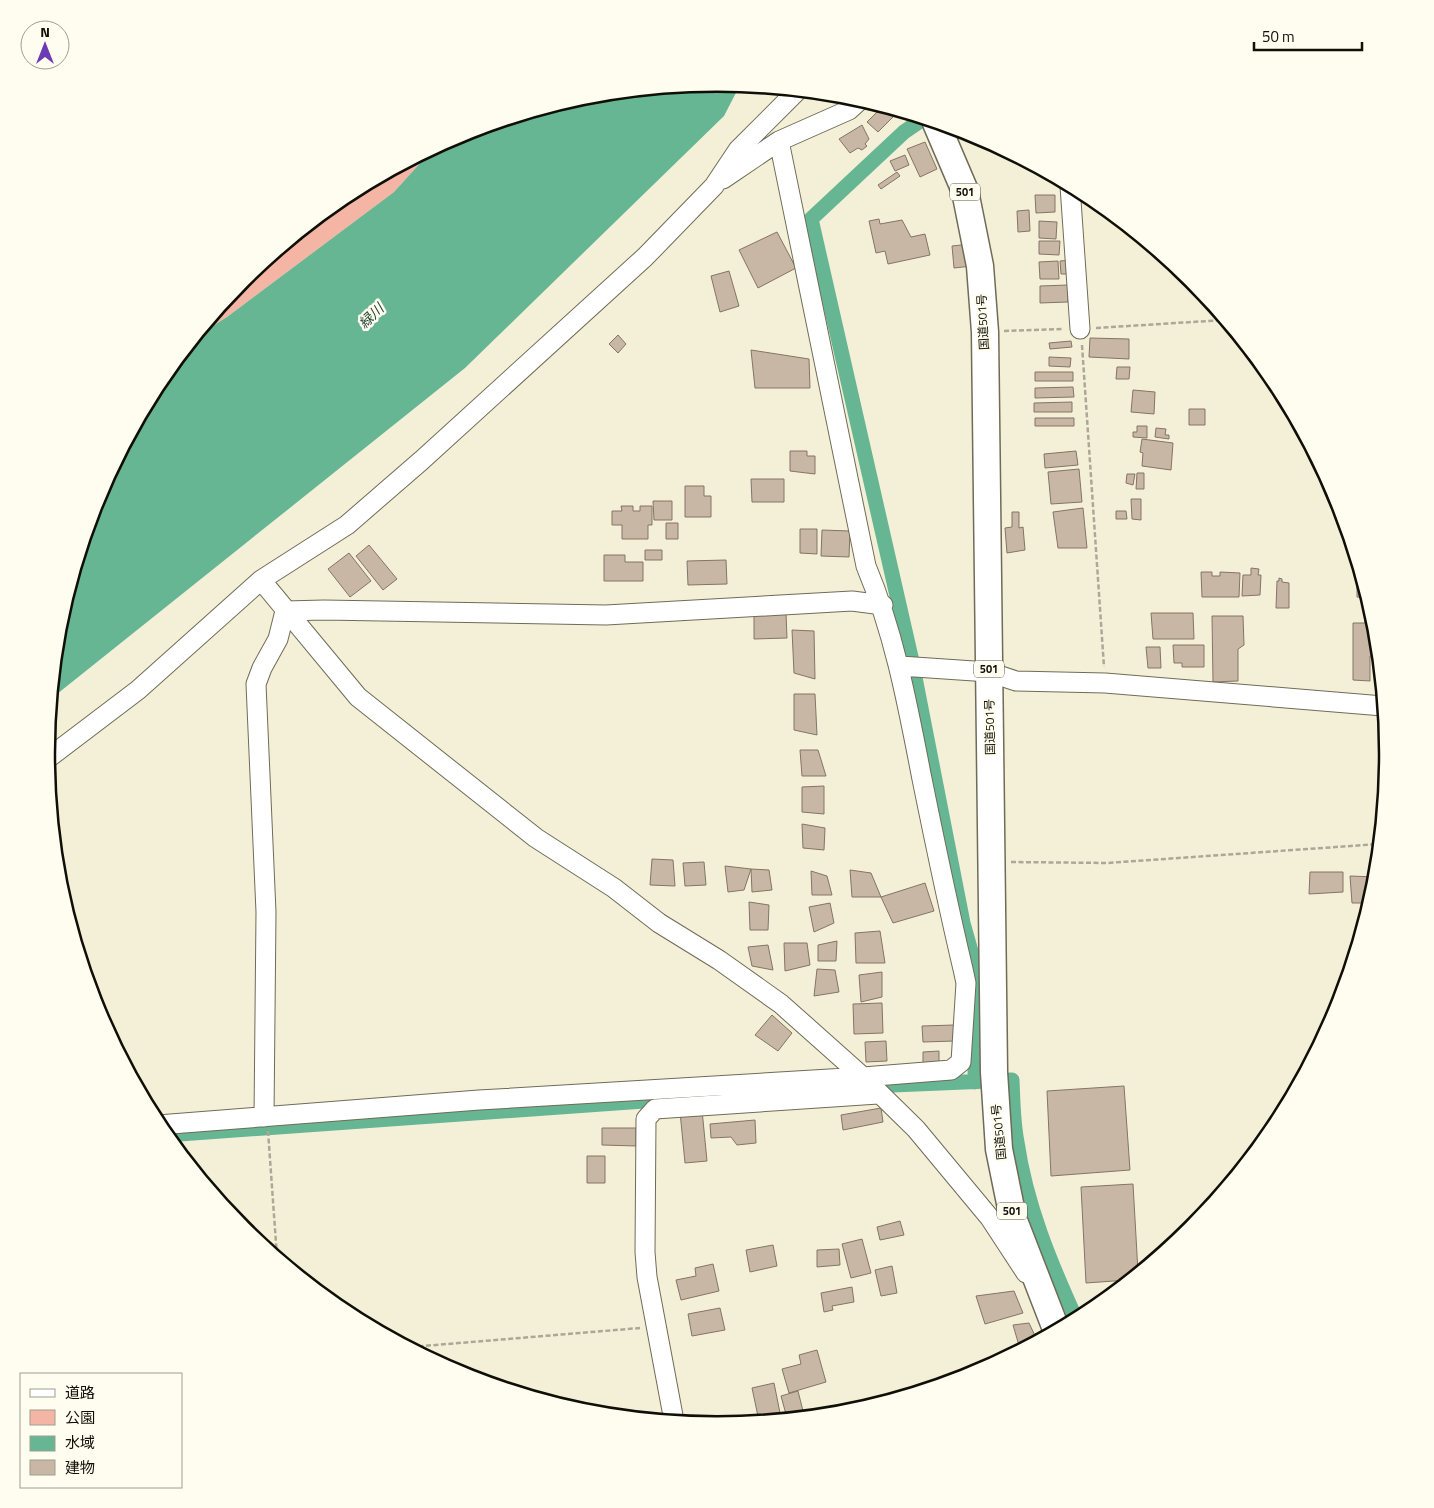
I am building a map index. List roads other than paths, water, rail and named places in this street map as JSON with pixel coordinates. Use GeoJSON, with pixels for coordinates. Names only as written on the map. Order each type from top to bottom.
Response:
{"type":"FeatureCollection","features":[{"type":"Feature","properties":{"kind":"highway","name":"国道501号"},"geometry":{"type":"LineString","coordinates":[[939,130],[965,190],[980,266],[985,332],[994,1079],[999,1149],[1013,1218],[1054,1324]]}},
{"type":"Feature","properties":{"kind":"street"},"geometry":{"type":"LineString","coordinates":[[55,753],[138,690],[261,580],[347,525],[422,460],[645,257],[714,186],[738,150],[791,97]]}},
{"type":"Feature","properties":{"kind":"street"},"geometry":{"type":"LineString","coordinates":[[714,186],[779,141],[853,107]]}},
{"type":"Feature","properties":{"kind":"street"},"geometry":{"type":"LineString","coordinates":[[169,1124],[479,1100],[863,1077],[952,1070],[961,1062],[966,983],[939,865],[908,666],[866,566],[779,141]]}},
{"type":"Feature","properties":{"kind":"street"},"geometry":{"type":"LineString","coordinates":[[1071,195],[1080,329]]}},
{"type":"Feature","properties":{"kind":"street"},"geometry":{"type":"LineString","coordinates":[[261,580],[358,698],[536,838],[614,888],[659,923],[719,960],[781,1004],[863,1077],[916,1130],[990,1218],[1045,1304]]}},
{"type":"Feature","properties":{"kind":"street"},"geometry":{"type":"LineString","coordinates":[[285,611],[606,615],[852,601],[883,605]]}},
{"type":"Feature","properties":{"kind":"street"},"geometry":{"type":"LineString","coordinates":[[264,1117],[266,912],[256,684],[262,668],[278,639],[285,611]]}},
{"type":"Feature","properties":{"kind":"street"},"geometry":{"type":"LineString","coordinates":[[908,666],[989,672],[1016,681],[1105,684],[1377,706]]}},
{"type":"Feature","properties":{"kind":"street"},"geometry":{"type":"LineString","coordinates":[[673,1415],[656,1327],[645,1252],[646,1118],[655,1109],[878,1094]]}},
{"type":"Feature","properties":{"kind":"water","name":"緑川"},"geometry":{"type":"Polygon","coordinates":[[[736,92],[724,116],[465,368],[58,693],[68,625],[90,541],[123,461],[167,386],[212,326],[394,192],[422,161],[464,142],[504,127],[588,105],[631,98],[674,93],[736,92]]]}},
{"type":"Feature","properties":{"kind":"waterway"},"geometry":{"type":"LineString","coordinates":[[917,123],[904,132],[811,219],[911,657],[963,923],[976,969],[975,1082]]}},
{"type":"Feature","properties":{"kind":"waterway"},"geometry":{"type":"LineString","coordinates":[[893,1085],[1012,1080],[1013,1111],[1026,1188],[1048,1254],[1073,1312]]}},
{"type":"Feature","properties":{"kind":"waterway"},"geometry":{"type":"LineString","coordinates":[[176,1134],[672,1099]]}}]}
